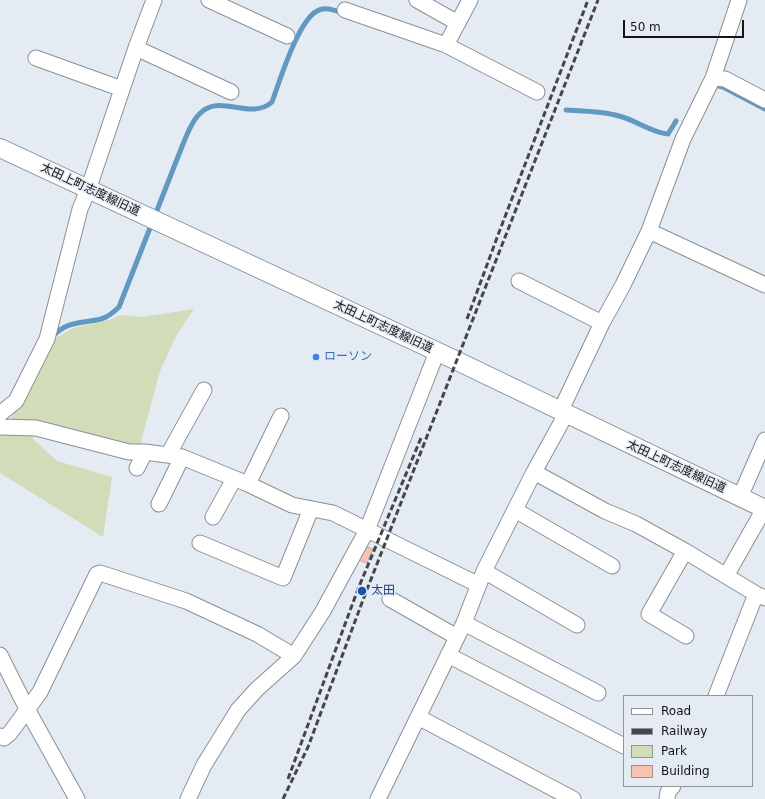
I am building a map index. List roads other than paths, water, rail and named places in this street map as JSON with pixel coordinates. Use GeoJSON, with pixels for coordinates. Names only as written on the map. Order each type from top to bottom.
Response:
{"type":"FeatureCollection","features":[{"type":"Feature","properties":{"kind":"street"},"geometry":{"type":"LineString","coordinates":[[0,414],[16,401],[48,339],[80,209],[154,0]]}},
{"type":"Feature","properties":{"kind":"street"},"geometry":{"type":"LineString","coordinates":[[209,0],[287,36]]}},
{"type":"Feature","properties":{"kind":"street"},"geometry":{"type":"LineString","coordinates":[[417,0],[458,23]]}},
{"type":"Feature","properties":{"kind":"street"},"geometry":{"type":"LineString","coordinates":[[446,44],[470,0]]}},
{"type":"Feature","properties":{"kind":"street"},"geometry":{"type":"LineString","coordinates":[[378,799],[464,623],[484,571],[563,413],[602,322],[623,285],[648,232],[683,139],[713,78],[739,0]]}},
{"type":"Feature","properties":{"kind":"street"},"geometry":{"type":"LineString","coordinates":[[345,10],[446,44],[537,92]]}},
{"type":"Feature","properties":{"kind":"street"},"geometry":{"type":"LineString","coordinates":[[136,48],[231,92]]}},
{"type":"Feature","properties":{"kind":"street"},"geometry":{"type":"LineString","coordinates":[[36,58],[122,88]]}},
{"type":"Feature","properties":{"kind":"street"},"geometry":{"type":"LineString","coordinates":[[713,78],[725,79],[765,100]]}},
{"type":"Feature","properties":{"kind":"street","name":"太田上町志度線旧道"},"geometry":{"type":"LineString","coordinates":[[0,148],[437,352],[764,509]]}},
{"type":"Feature","properties":{"kind":"street"},"geometry":{"type":"LineString","coordinates":[[648,232],[765,286]]}},
{"type":"Feature","properties":{"kind":"street"},"geometry":{"type":"LineString","coordinates":[[519,281],[602,322]]}},
{"type":"Feature","properties":{"kind":"street"},"geometry":{"type":"LineString","coordinates":[[188,799],[204,765],[238,710],[257,689],[294,656],[323,611],[367,530],[437,352]]}},
{"type":"Feature","properties":{"kind":"street"},"geometry":{"type":"LineString","coordinates":[[159,504],[175,456],[204,390]]}},
{"type":"Feature","properties":{"kind":"street"},"geometry":{"type":"LineString","coordinates":[[248,484],[281,416]]}},
{"type":"Feature","properties":{"kind":"street"},"geometry":{"type":"LineString","coordinates":[[0,427],[36,428],[129,452],[145,452],[175,456],[248,484],[292,505],[333,513],[479,585]]}},
{"type":"Feature","properties":{"kind":"street"},"geometry":{"type":"LineString","coordinates":[[740,497],[764,444]]}},
{"type":"Feature","properties":{"kind":"street"},"geometry":{"type":"LineString","coordinates":[[137,468],[145,452]]}},
{"type":"Feature","properties":{"kind":"street"},"geometry":{"type":"LineString","coordinates":[[534,472],[605,511],[636,524],[761,596],[716,695]]}},
{"type":"Feature","properties":{"kind":"street"},"geometry":{"type":"LineString","coordinates":[[213,517],[234,479]]}},
{"type":"Feature","properties":{"kind":"street"},"geometry":{"type":"LineString","coordinates":[[200,543],[282,578],[311,509]]}},
{"type":"Feature","properties":{"kind":"street"},"geometry":{"type":"LineString","coordinates":[[726,576],[764,509]]}},
{"type":"Feature","properties":{"kind":"street"},"geometry":{"type":"LineString","coordinates":[[515,510],[612,566]]}},
{"type":"Feature","properties":{"kind":"street"},"geometry":{"type":"LineString","coordinates":[[684,551],[650,614],[686,636]]}},
{"type":"Feature","properties":{"kind":"street"},"geometry":{"type":"LineString","coordinates":[[484,571],[576,625]]}},
{"type":"Feature","properties":{"kind":"street"},"geometry":{"type":"LineString","coordinates":[[1,739],[10,733],[40,692],[97,574],[100,573],[186,601],[257,634],[294,656]]}},
{"type":"Feature","properties":{"kind":"street"},"geometry":{"type":"LineString","coordinates":[[390,599],[457,637]]}},
{"type":"Feature","properties":{"kind":"street"},"geometry":{"type":"LineString","coordinates":[[464,623],[598,693]]}},
{"type":"Feature","properties":{"kind":"street"},"geometry":{"type":"LineString","coordinates":[[0,655],[27,709],[77,799]]}},
{"type":"Feature","properties":{"kind":"street"},"geometry":{"type":"LineString","coordinates":[[448,656],[623,745]]}},
{"type":"Feature","properties":{"kind":"street"},"geometry":{"type":"LineString","coordinates":[[418,717],[573,799]]}},
{"type":"Feature","properties":{"kind":"street"},"geometry":{"type":"LineString","coordinates":[[667,799],[668,792],[672,787]]}},
{"type":"Feature","properties":{"kind":"waterway"},"geometry":{"type":"LineString","coordinates":[[52,337],[69,325],[104,318],[119,307],[185,139],[191,126],[200,113],[212,106],[220,105],[256,109],[264,107],[272,102],[290,52],[303,26],[310,17],[317,11],[324,9],[331,9],[344,13]]}},
{"type":"Feature","properties":{"kind":"waterway"},"geometry":{"type":"LineString","coordinates":[[715,85],[723,87],[765,109]]}},
{"type":"Feature","properties":{"kind":"waterway"},"geometry":{"type":"LineString","coordinates":[[566,110],[613,114],[656,131],[668,134],[676,121]]}},
{"type":"Feature","properties":{"kind":"railway"},"geometry":{"type":"LineString","coordinates":[[467,319],[588,0]]}},
{"type":"Feature","properties":{"kind":"railway"},"geometry":{"type":"LineString","coordinates":[[283,799],[308,747],[366,592],[598,0]]}},
{"type":"Feature","properties":{"kind":"railway"},"geometry":{"type":"LineString","coordinates":[[288,779],[358,589],[421,438]]}},
{"type":"Feature","properties":{"kind":"place","name":"ローソン"},"geometry":{"type":"Point","coordinates":[316,357]}},
{"type":"Feature","properties":{"kind":"place","name":"太田"},"geometry":{"type":"Point","coordinates":[362,591]}}]}
